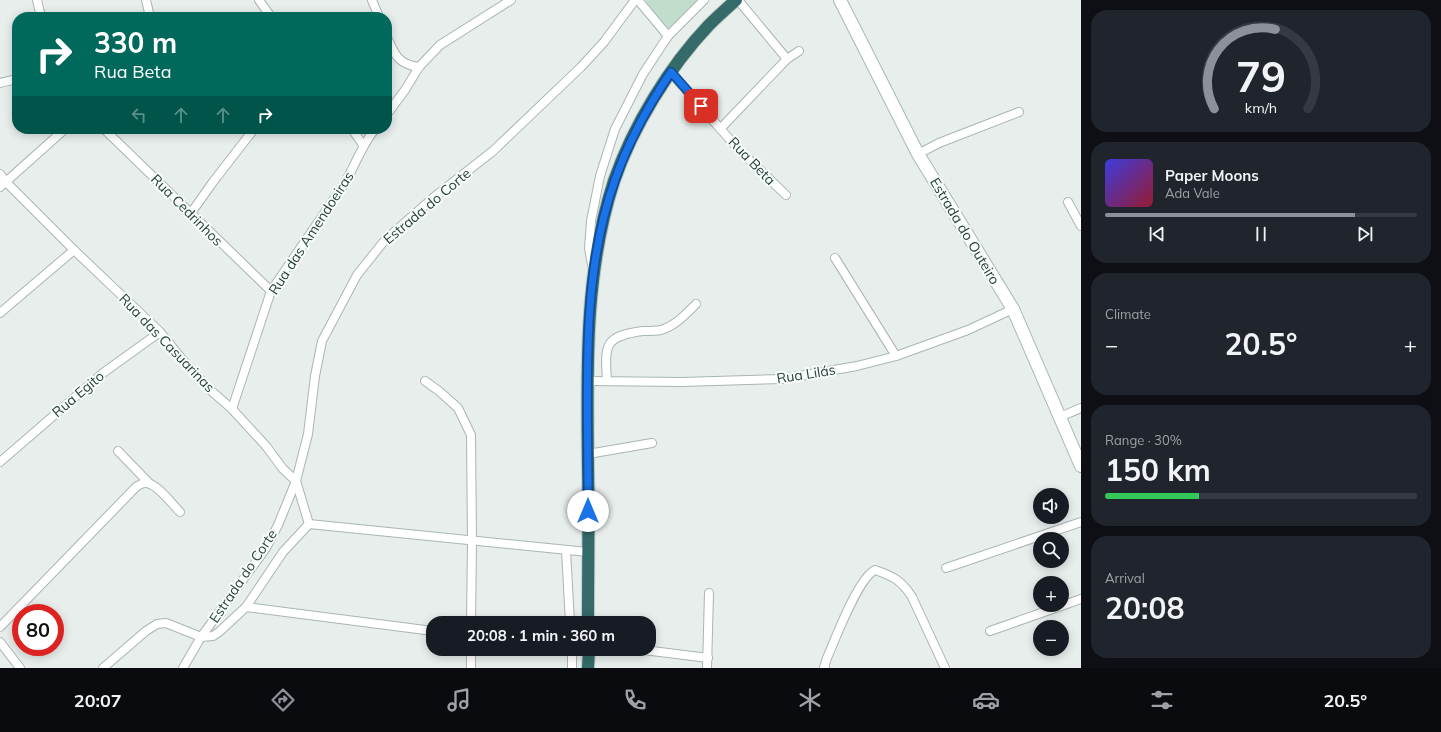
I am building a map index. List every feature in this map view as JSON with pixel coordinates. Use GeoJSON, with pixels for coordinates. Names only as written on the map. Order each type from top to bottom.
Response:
{"type":"FeatureCollection","features":[{"type":"Feature","properties":{"kind":"highway"},"geometry":{"type":"LineString","coordinates":[[588,616],[588,381],[594,274],[600,236],[614,181],[640,122],[656,94],[671,72],[700,36],[737,0]]}},
{"type":"Feature","properties":{"kind":"highway"},"geometry":{"type":"LineString","coordinates":[[588,656],[588,668]]}},
{"type":"Feature","properties":{"kind":"street"},"geometry":{"type":"LineString","coordinates":[[36,0],[39,12]]}},
{"type":"Feature","properties":{"kind":"street"},"geometry":{"type":"LineString","coordinates":[[146,0],[149,12]]}},
{"type":"Feature","properties":{"kind":"street"},"geometry":{"type":"LineString","coordinates":[[259,0],[267,12]]}},
{"type":"Feature","properties":{"kind":"street"},"geometry":{"type":"LineString","coordinates":[[372,0],[377,12]]}},
{"type":"Feature","properties":{"kind":"street"},"geometry":{"type":"LineString","coordinates":[[392,107],[419,67],[440,45],[511,0]]}},
{"type":"Feature","properties":{"kind":"street","name":"Estrada do Corte"},"geometry":{"type":"LineString","coordinates":[[183,668],[201,637],[266,548],[278,525],[296,481],[308,434],[315,376],[322,340],[357,276],[385,240],[434,198],[493,151],[581,67],[604,42],[635,0]]}},
{"type":"Feature","properties":{"kind":"street"},"geometry":{"type":"LineString","coordinates":[[638,0],[668,36]]}},
{"type":"Feature","properties":{"kind":"street"},"geometry":{"type":"LineString","coordinates":[[594,274],[590,248],[591,221],[600,176],[615,129],[643,74],[668,36],[704,0]]}},
{"type":"Feature","properties":{"kind":"street"},"geometry":{"type":"LineString","coordinates":[[737,0],[788,59]]}},
{"type":"Feature","properties":{"kind":"street","name":"Estrada do Outeiro"},"geometry":{"type":"LineString","coordinates":[[840,0],[918,154],[1012,309],[1081,466]]}},
{"type":"Feature","properties":{"kind":"street"},"geometry":{"type":"LineString","coordinates":[[392,47],[401,61],[407,65],[419,67]]}},
{"type":"Feature","properties":{"kind":"street"},"geometry":{"type":"LineString","coordinates":[[721,128],[788,59],[799,52]]}},
{"type":"Feature","properties":{"kind":"street","name":"Rua Beta"},"geometry":{"type":"LineString","coordinates":[[671,72],[745,155],[786,195]]}},
{"type":"Feature","properties":{"kind":"street"},"geometry":{"type":"LineString","coordinates":[[0,83],[12,80]]}},
{"type":"Feature","properties":{"kind":"street"},"geometry":{"type":"LineString","coordinates":[[918,154],[939,143],[1019,112]]}},
{"type":"Feature","properties":{"kind":"street"},"geometry":{"type":"LineString","coordinates":[[3,184],[59,134]]}},
{"type":"Feature","properties":{"kind":"street","name":"Rua Cedrinhos"},"geometry":{"type":"LineString","coordinates":[[109,134],[230,253],[271,291]]}},
{"type":"Feature","properties":{"kind":"street"},"geometry":{"type":"LineString","coordinates":[[191,213],[250,134]]}},
{"type":"Feature","properties":{"kind":"street"},"geometry":{"type":"LineString","coordinates":[[355,134],[363,145]]}},
{"type":"Feature","properties":{"kind":"street","name":"Rua das Amendoeiras"},"geometry":{"type":"LineString","coordinates":[[232,409],[271,291],[345,183],[363,145],[371,134]]}},
{"type":"Feature","properties":{"kind":"street","name":"Rua das Casuarinas"},"geometry":{"type":"LineString","coordinates":[[0,174],[3,184],[160,332],[208,388],[232,409],[266,446],[283,469],[296,481]]}},
{"type":"Feature","properties":{"kind":"street"},"geometry":{"type":"LineString","coordinates":[[1068,202],[1081,226]]}},
{"type":"Feature","properties":{"kind":"street"},"geometry":{"type":"LineString","coordinates":[[0,313],[74,250]]}},
{"type":"Feature","properties":{"kind":"street"},"geometry":{"type":"LineString","coordinates":[[835,258],[896,356]]}},
{"type":"Feature","properties":{"kind":"street"},"geometry":{"type":"LineString","coordinates":[[607,381],[606,351],[608,345],[613,339],[641,331],[661,330],[671,326],[696,304]]}},
{"type":"Feature","properties":{"kind":"street","name":"Rua Lilás"},"geometry":{"type":"LineString","coordinates":[[588,381],[682,382],[782,379],[857,366],[896,356],[968,330],[1012,309]]}},
{"type":"Feature","properties":{"kind":"street","name":"Rua Egito"},"geometry":{"type":"LineString","coordinates":[[0,462],[103,373],[160,332]]}},
{"type":"Feature","properties":{"kind":"street"},"geometry":{"type":"LineString","coordinates":[[425,381],[439,390],[458,408],[471,435],[471,616]]}},
{"type":"Feature","properties":{"kind":"street"},"geometry":{"type":"LineString","coordinates":[[1060,417],[1081,408]]}},
{"type":"Feature","properties":{"kind":"street"},"geometry":{"type":"LineString","coordinates":[[588,454],[652,443]]}},
{"type":"Feature","properties":{"kind":"street"},"geometry":{"type":"LineString","coordinates":[[118,451],[180,512]]}},
{"type":"Feature","properties":{"kind":"street"},"geometry":{"type":"LineString","coordinates":[[296,481],[309,524]]}},
{"type":"Feature","properties":{"kind":"street"},"geometry":{"type":"LineString","coordinates":[[0,627],[136,487],[142,483],[150,484]]}},
{"type":"Feature","properties":{"kind":"street"},"geometry":{"type":"LineString","coordinates":[[946,568],[1081,522]]}},
{"type":"Feature","properties":{"kind":"street"},"geometry":{"type":"LineString","coordinates":[[309,524],[588,552]]}},
{"type":"Feature","properties":{"kind":"street"},"geometry":{"type":"LineString","coordinates":[[103,668],[146,631],[157,624],[166,623],[201,637],[212,636],[218,632],[246,606],[279,557],[309,524]]}},
{"type":"Feature","properties":{"kind":"street"},"geometry":{"type":"LineString","coordinates":[[566,550],[570,616]]}},
{"type":"Feature","properties":{"kind":"street"},"geometry":{"type":"LineString","coordinates":[[824,668],[858,590],[866,577],[875,570],[898,580],[905,586],[912,597],[944,668]]}},
{"type":"Feature","properties":{"kind":"street"},"geometry":{"type":"LineString","coordinates":[[708,668],[709,593]]}},
{"type":"Feature","properties":{"kind":"street"},"geometry":{"type":"LineString","coordinates":[[990,631],[1081,599]]}},
{"type":"Feature","properties":{"kind":"street"},"geometry":{"type":"LineString","coordinates":[[246,606],[426,630]]}},
{"type":"Feature","properties":{"kind":"street"},"geometry":{"type":"LineString","coordinates":[[0,642],[20,668]]}},
{"type":"Feature","properties":{"kind":"street"},"geometry":{"type":"LineString","coordinates":[[656,652],[708,658]]}},
{"type":"Feature","properties":{"kind":"street"},"geometry":{"type":"LineString","coordinates":[[471,656],[471,668]]}},
{"type":"Feature","properties":{"kind":"street"},"geometry":{"type":"LineString","coordinates":[[572,656],[572,668]]}},
{"type":"Feature","properties":{"kind":"green space"},"geometry":{"type":"Polygon","coordinates":[[[646,0],[698,0],[673,27],[665,28],[646,0]]]}},
{"type":"Feature","properties":{"kind":"route"},"geometry":{"type":"LineString","coordinates":[[588,511],[588,381],[590,324],[594,274],[606,208],[621,163],[640,122],[671,72],[701,106]]}}]}
